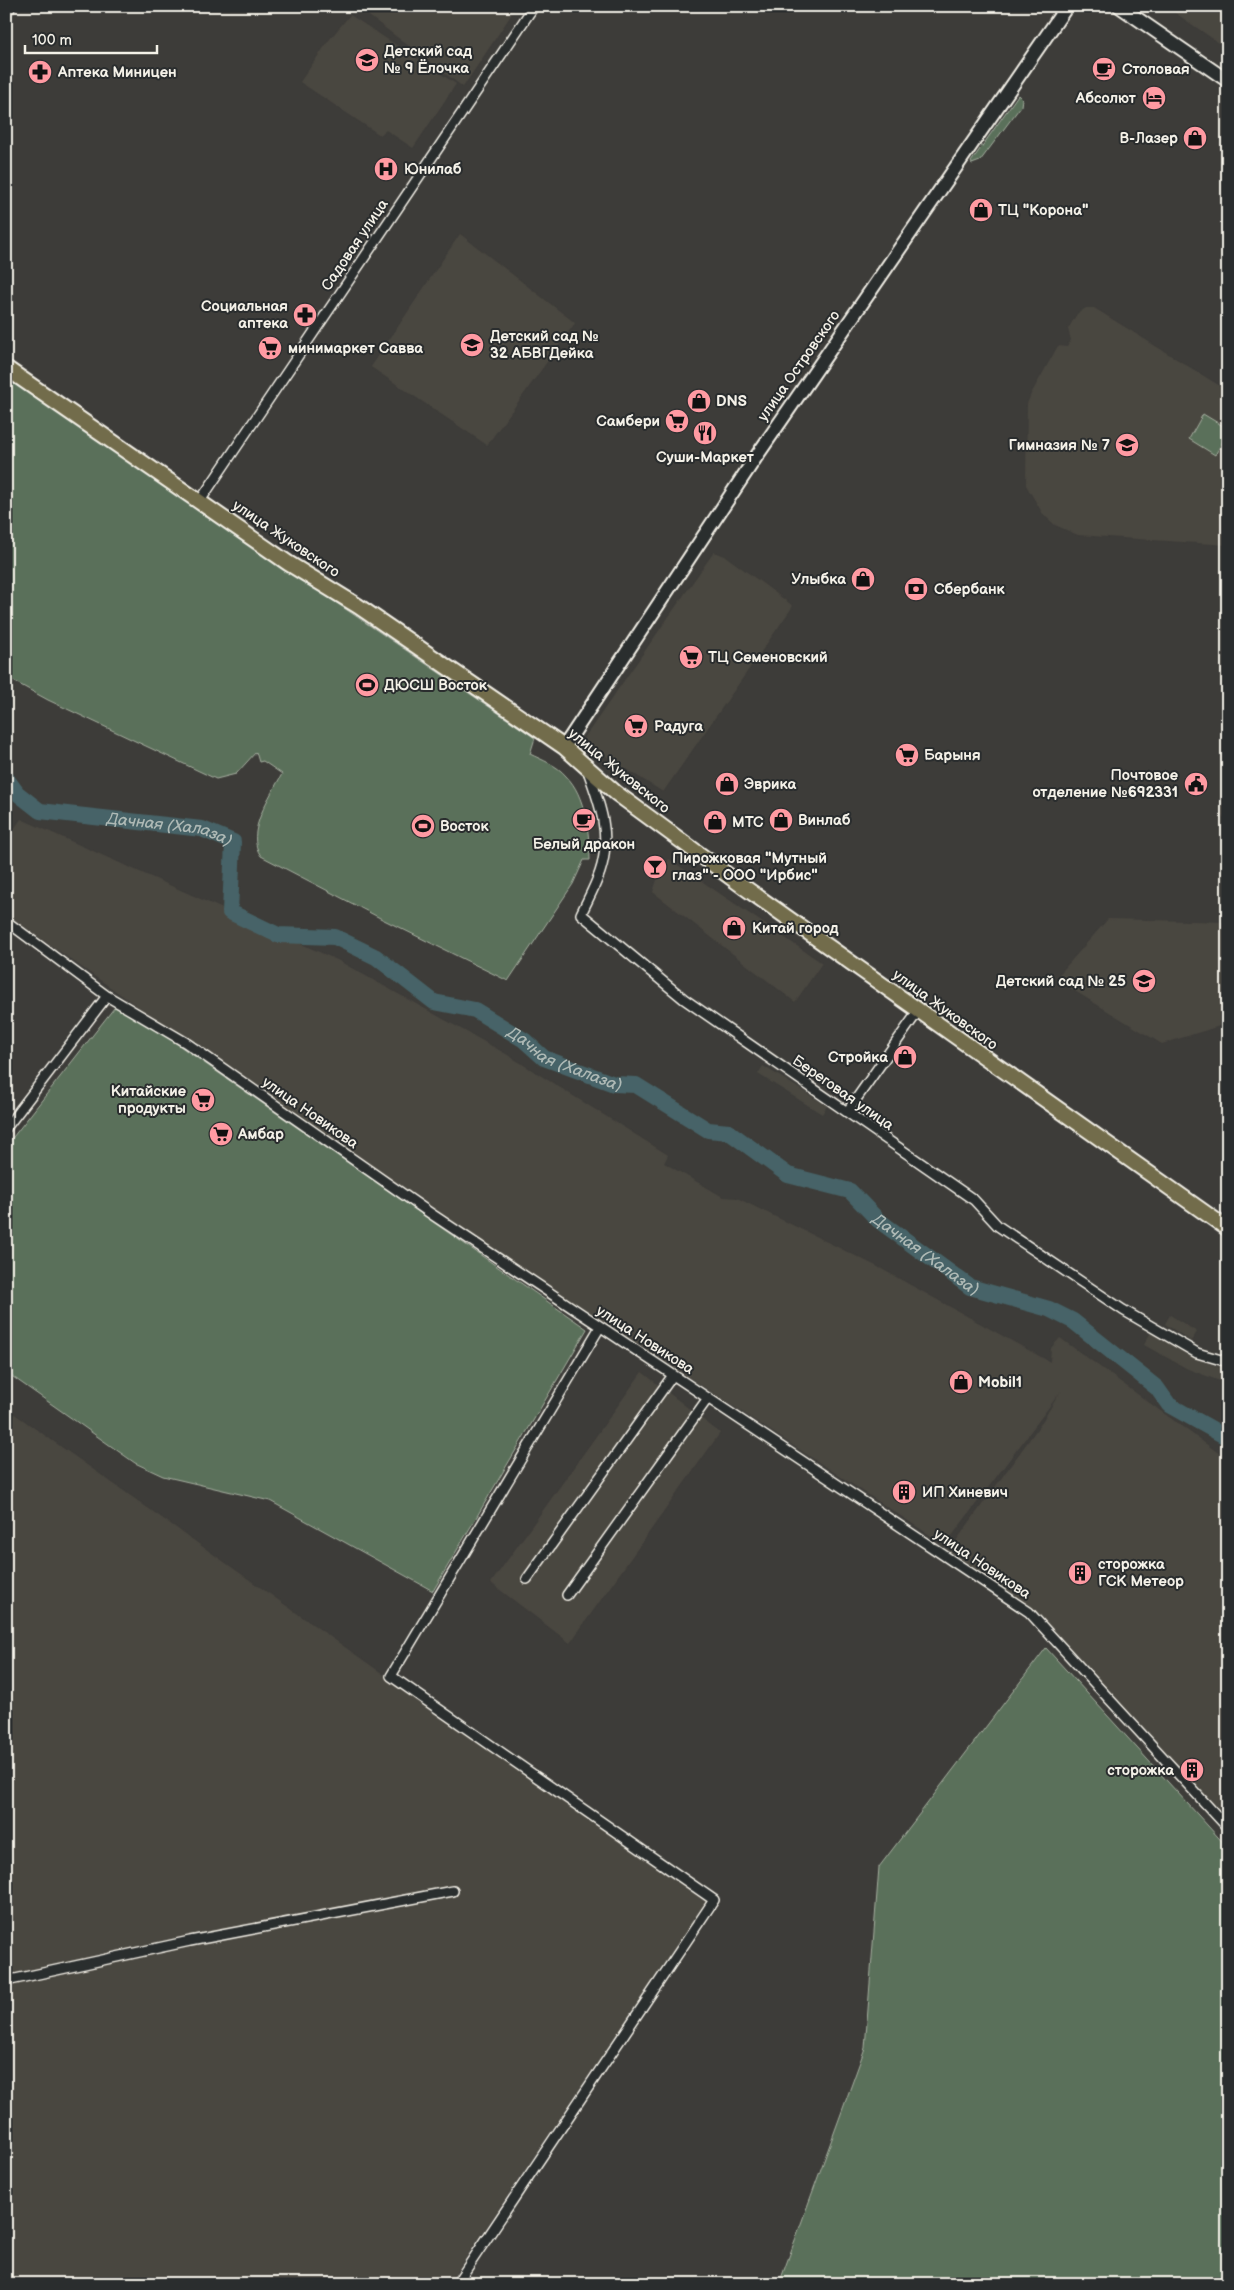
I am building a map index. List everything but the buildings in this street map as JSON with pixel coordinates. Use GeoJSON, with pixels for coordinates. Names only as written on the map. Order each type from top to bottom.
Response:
{"type":"FeatureCollection","features":[{"type":"Feature","properties":{"kind":"main road"},"geometry":{"type":"LineString","coordinates":[[6,10],[9,6]]}},
{"type":"Feature","properties":{"kind":"main road","name":"улица Островского"},"geometry":{"type":"LineString","coordinates":[[564,747],[756,457],[1067,6]]}},
{"type":"Feature","properties":{"kind":"main road"},"geometry":{"type":"LineString","coordinates":[[1119,6],[1228,81]]}},
{"type":"Feature","properties":{"kind":"main road","name":"улица Жуковского"},"geometry":{"type":"LineString","coordinates":[[6,368],[564,747],[616,794],[1228,1229]]}},
{"type":"Feature","properties":{"kind":"street","name":"Садовая улица"},"geometry":{"type":"LineString","coordinates":[[200,501],[534,6]]}},
{"type":"Feature","properties":{"kind":"street","name":"Береговая улица"},"geometry":{"type":"LineString","coordinates":[[587,766],[602,813],[605,844],[600,872],[581,914],[684,999],[974,1200],[998,1226],[1025,1245],[1123,1310],[1197,1353],[1228,1362]]}},
{"type":"Feature","properties":{"kind":"street","name":"улица Новикова"},"geometry":{"type":"LineString","coordinates":[[6,920],[107,996],[185,1042],[430,1214],[1030,1612],[1228,1828]]}},
{"type":"Feature","properties":{"kind":"street"},"geometry":{"type":"LineString","coordinates":[[6,1128],[107,996]]}},
{"type":"Feature","properties":{"kind":"street"},"geometry":{"type":"LineString","coordinates":[[847,1112],[919,1010]]}},
{"type":"Feature","properties":{"kind":"street"},"geometry":{"type":"LineString","coordinates":[[459,2284],[459,2280],[714,1900],[391,1676],[600,1327]]}},
{"type":"Feature","properties":{"kind":"street"},"geometry":{"type":"LineString","coordinates":[[527,1579],[673,1375]]}},
{"type":"Feature","properties":{"kind":"street"},"geometry":{"type":"LineString","coordinates":[[567,1595],[708,1398]]}},
{"type":"Feature","properties":{"kind":"street"},"geometry":{"type":"LineString","coordinates":[[6,1981],[190,1941],[453,1891]]}},
{"type":"Feature","properties":{"kind":"shaded area"},"geometry":{"type":"Polygon","coordinates":[[[356,6],[517,6],[463,87],[356,6]]]}},
{"type":"Feature","properties":{"kind":"shaded area"},"geometry":{"type":"Polygon","coordinates":[[[1165,6],[1228,6],[1228,49],[1165,6]]]}},
{"type":"Feature","properties":{"kind":"shaded area","name":"Детский сад № 9 Ёлочка"},"geometry":{"type":"Polygon","coordinates":[[[350,15],[456,84],[413,148],[386,130],[380,135],[300,82],[330,39],[350,15]]]}},
{"type":"Feature","properties":{"kind":"shaded area","name":"Детский сад № 32 АБВГДейка"},"geometry":{"type":"Polygon","coordinates":[[[460,234],[575,323],[487,445],[371,367],[460,234]]]}},
{"type":"Feature","properties":{"kind":"shaded area","name":"Гимназия № 7"},"geometry":{"type":"Polygon","coordinates":[[[1086,308],[1094,308],[1228,391],[1228,545],[1078,535],[1055,525],[1043,514],[1026,485],[1027,404],[1058,346],[1067,347],[1071,340],[1068,329],[1077,314],[1086,308]]]}},
{"type":"Feature","properties":{"kind":"shaded area"},"geometry":{"type":"Polygon","coordinates":[[[1228,548],[1228,820],[1222,816],[1228,548]]]}},
{"type":"Feature","properties":{"kind":"shaded area"},"geometry":{"type":"Polygon","coordinates":[[[714,552],[725,556],[793,606],[663,792],[582,741],[714,552]]]}},
{"type":"Feature","properties":{"kind":"shaded area"},"geometry":{"type":"Polygon","coordinates":[[[21,819],[337,960],[506,1054],[668,1155],[664,1163],[723,1197],[737,1198],[876,1266],[1050,1362],[1051,1348],[1060,1338],[1228,1460],[1228,1825],[1032,1611],[948,1552],[1040,1425],[1061,1391],[945,1545],[583,1308],[426,1209],[6,914],[6,841],[21,819]]]}},
{"type":"Feature","properties":{"kind":"shaded area","name":"Китай город"},"geometry":{"type":"Polygon","coordinates":[[[669,859],[822,963],[795,1002],[653,892],[658,877],[669,859]]]}},
{"type":"Feature","properties":{"kind":"shaded area","name":"Детский сад № 25"},"geometry":{"type":"Polygon","coordinates":[[[1108,919],[1228,922],[1228,1021],[1226,1024],[1162,1044],[1065,985],[1057,977],[1108,919]]]}},
{"type":"Feature","properties":{"kind":"shaded area"},"geometry":{"type":"Polygon","coordinates":[[[763,1066],[827,1106],[822,1114],[758,1074],[763,1066]]]}},
{"type":"Feature","properties":{"kind":"shaded area"},"geometry":{"type":"Polygon","coordinates":[[[1170,1315],[1197,1332],[1191,1341],[1165,1324],[1170,1315]]]}},
{"type":"Feature","properties":{"kind":"shaded area"},"geometry":{"type":"Polygon","coordinates":[[[1151,1332],[1197,1359],[1228,1370],[1228,1384],[1188,1369],[1144,1345],[1151,1332]]]}},
{"type":"Feature","properties":{"kind":"shaded area"},"geometry":{"type":"Polygon","coordinates":[[[642,1372],[720,1433],[570,1643],[491,1583],[642,1372]]]}},
{"type":"Feature","properties":{"kind":"shaded area"},"geometry":{"type":"Polygon","coordinates":[[[6,1408],[706,1902],[448,2284],[6,2284],[6,1408]]]}},
{"type":"Feature","properties":{"kind":"green space"},"geometry":{"type":"Polygon","coordinates":[[[1018,95],[1022,99],[1021,106],[980,161],[972,164],[971,162],[1018,95]]]}},
{"type":"Feature","properties":{"kind":"green space"},"geometry":{"type":"Polygon","coordinates":[[[6,378],[535,738],[530,754],[562,772],[573,784],[578,794],[585,815],[590,860],[584,860],[573,884],[508,981],[382,919],[261,856],[257,847],[257,825],[266,803],[282,774],[263,761],[259,762],[256,752],[236,774],[216,779],[48,700],[6,677],[6,378]]]}},
{"type":"Feature","properties":{"kind":"green space"},"geometry":{"type":"Polygon","coordinates":[[[1203,414],[1228,429],[1228,433],[1215,455],[1189,439],[1203,414]]]}},
{"type":"Feature","properties":{"kind":"green space"},"geometry":{"type":"Polygon","coordinates":[[[118,1003],[587,1329],[433,1591],[270,1501],[163,1476],[135,1463],[6,1372],[6,1146],[118,1003]]]}},
{"type":"Feature","properties":{"kind":"green space"},"geometry":{"type":"Polygon","coordinates":[[[1046,1648],[1228,1848],[1228,2284],[779,2284],[865,2048],[879,1867],[1046,1648]]]}},
{"type":"Feature","properties":{"kind":"waterway","name":"Дачная (Халаза)"},"geometry":{"type":"LineString","coordinates":[[6,778],[17,793],[40,811],[202,829],[233,842],[230,912],[278,935],[335,937],[376,957],[434,1002],[475,1010],[524,1040],[544,1058],[614,1084],[636,1085],[708,1130],[729,1132],[788,1175],[850,1191],[878,1220],[970,1287],[1049,1309],[1073,1321],[1157,1388],[1169,1405],[1228,1438]]}},
{"type":"Feature","properties":{"kind":"place","name":"Детский сад № 9 Ёлочка"},"geometry":{"type":"Point","coordinates":[367,60]}},
{"type":"Feature","properties":{"kind":"place","name":"Столовая"},"geometry":{"type":"Point","coordinates":[1104,69]}},
{"type":"Feature","properties":{"kind":"place","name":"Аптека Миницен"},"geometry":{"type":"Point","coordinates":[40,72]}},
{"type":"Feature","properties":{"kind":"place","name":"Абсолют"},"geometry":{"type":"Point","coordinates":[1154,98]}},
{"type":"Feature","properties":{"kind":"place","name":"В-Лазер"},"geometry":{"type":"Point","coordinates":[1195,138]}},
{"type":"Feature","properties":{"kind":"place","name":"Юнилаб"},"geometry":{"type":"Point","coordinates":[386,169]}},
{"type":"Feature","properties":{"kind":"place","name":"ТЦ \"Корона\""},"geometry":{"type":"Point","coordinates":[981,210]}},
{"type":"Feature","properties":{"kind":"place","name":"Социальная аптека"},"geometry":{"type":"Point","coordinates":[305,315]}},
{"type":"Feature","properties":{"kind":"place","name":"Детский сад № 32 АБВГДейка"},"geometry":{"type":"Point","coordinates":[472,345]}},
{"type":"Feature","properties":{"kind":"place","name":"минимаркет Савва"},"geometry":{"type":"Point","coordinates":[270,348]}},
{"type":"Feature","properties":{"kind":"place","name":"DNS"},"geometry":{"type":"Point","coordinates":[699,401]}},
{"type":"Feature","properties":{"kind":"place","name":"Самбери"},"geometry":{"type":"Point","coordinates":[677,421]}},
{"type":"Feature","properties":{"kind":"place","name":"Суши-Маркет"},"geometry":{"type":"Point","coordinates":[705,433]}},
{"type":"Feature","properties":{"kind":"place","name":"Гимназия № 7"},"geometry":{"type":"Point","coordinates":[1127,445]}},
{"type":"Feature","properties":{"kind":"place","name":"Улыбка"},"geometry":{"type":"Point","coordinates":[863,579]}},
{"type":"Feature","properties":{"kind":"place","name":"Сбербанк"},"geometry":{"type":"Point","coordinates":[916,589]}},
{"type":"Feature","properties":{"kind":"place","name":"ТЦ Семеновский"},"geometry":{"type":"Point","coordinates":[691,657]}},
{"type":"Feature","properties":{"kind":"place","name":"ДЮСШ Восток"},"geometry":{"type":"Point","coordinates":[367,685]}},
{"type":"Feature","properties":{"kind":"place","name":"Радуга"},"geometry":{"type":"Point","coordinates":[636,726]}},
{"type":"Feature","properties":{"kind":"place","name":"Барыня"},"geometry":{"type":"Point","coordinates":[907,755]}},
{"type":"Feature","properties":{"kind":"place","name":"Эврика"},"geometry":{"type":"Point","coordinates":[727,784]}},
{"type":"Feature","properties":{"kind":"place","name":"Почтовое отделение №692331"},"geometry":{"type":"Point","coordinates":[1196,784]}},
{"type":"Feature","properties":{"kind":"place","name":"Белый дракон"},"geometry":{"type":"Point","coordinates":[584,820]}},
{"type":"Feature","properties":{"kind":"place","name":"Винлаб"},"geometry":{"type":"Point","coordinates":[781,820]}},
{"type":"Feature","properties":{"kind":"place","name":"МТС"},"geometry":{"type":"Point","coordinates":[715,822]}},
{"type":"Feature","properties":{"kind":"place","name":"Восток"},"geometry":{"type":"Point","coordinates":[423,826]}},
{"type":"Feature","properties":{"kind":"place","name":"Пирожковая \"Мутный глаз\" - ООО \"Ирбис\""},"geometry":{"type":"Point","coordinates":[655,867]}},
{"type":"Feature","properties":{"kind":"place","name":"Китай город"},"geometry":{"type":"Point","coordinates":[734,928]}},
{"type":"Feature","properties":{"kind":"place","name":"Детский сад № 25"},"geometry":{"type":"Point","coordinates":[1144,981]}},
{"type":"Feature","properties":{"kind":"place","name":"Стройка"},"geometry":{"type":"Point","coordinates":[905,1057]}},
{"type":"Feature","properties":{"kind":"place","name":"Китайские продукты"},"geometry":{"type":"Point","coordinates":[203,1100]}},
{"type":"Feature","properties":{"kind":"place","name":"Амбар"},"geometry":{"type":"Point","coordinates":[221,1134]}},
{"type":"Feature","properties":{"kind":"place","name":"Mobil1"},"geometry":{"type":"Point","coordinates":[961,1382]}},
{"type":"Feature","properties":{"kind":"place","name":"ИП Хиневич"},"geometry":{"type":"Point","coordinates":[904,1492]}},
{"type":"Feature","properties":{"kind":"place","name":"сторожка ГСК Метеор"},"geometry":{"type":"Point","coordinates":[1080,1573]}},
{"type":"Feature","properties":{"kind":"place","name":"сторожка"},"geometry":{"type":"Point","coordinates":[1192,1770]}}]}
